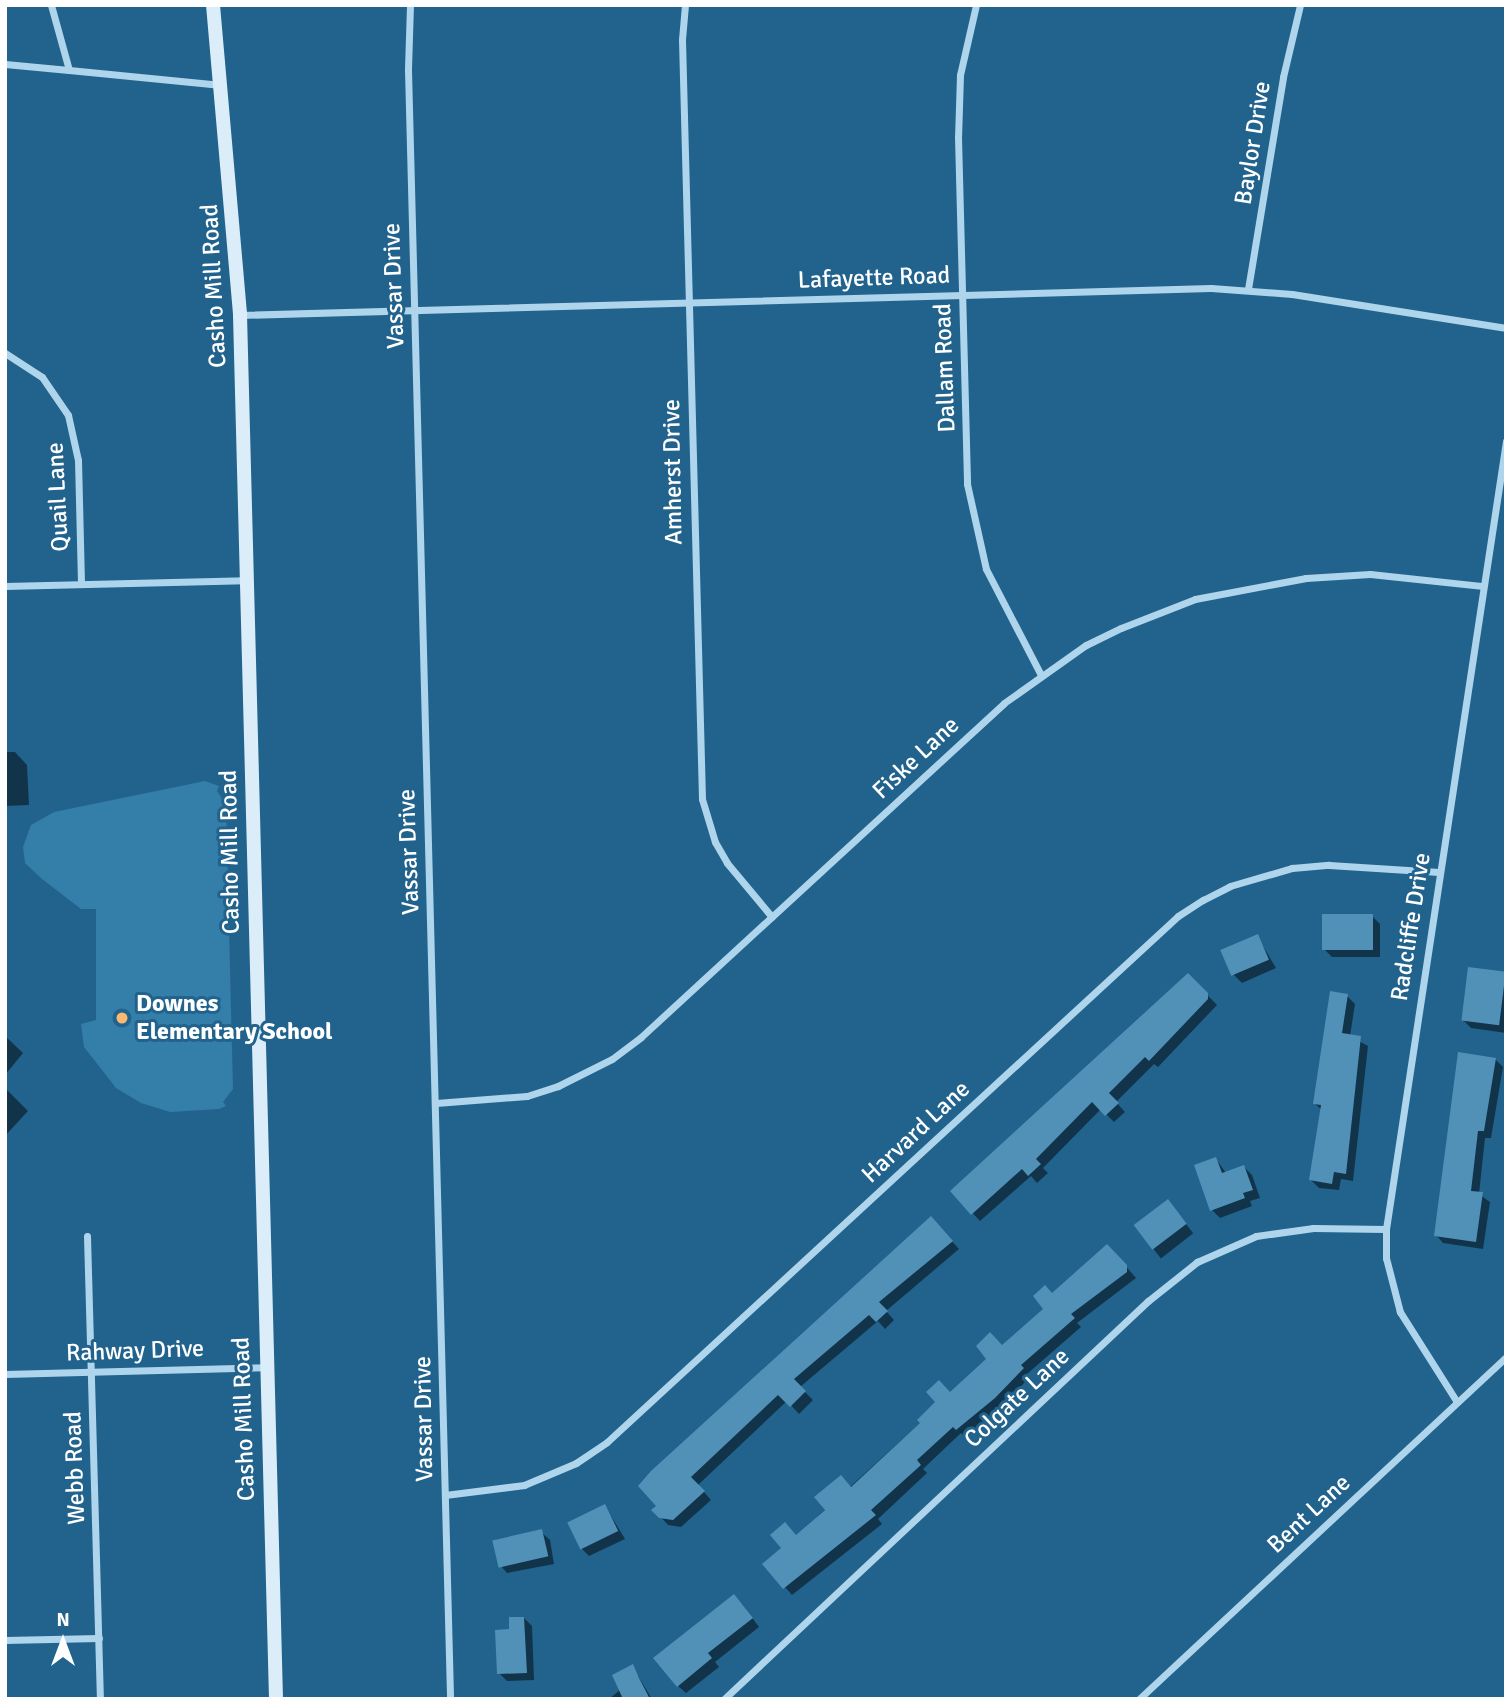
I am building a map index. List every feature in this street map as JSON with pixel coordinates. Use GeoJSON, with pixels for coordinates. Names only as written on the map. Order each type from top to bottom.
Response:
{"type":"FeatureCollection","features":[{"type":"Feature","properties":{"kind":"street"},"geometry":{"type":"LineString","coordinates":[[51,5],[69,70]]}},
{"type":"Feature","properties":{"kind":"street","name":"Casho Mill Road"},"geometry":{"type":"LineString","coordinates":[[213,5],[240,315],[275,1699]]}},
{"type":"Feature","properties":{"kind":"street","name":"Vassar Drive"},"geometry":{"type":"LineString","coordinates":[[410,5],[414,310],[450,1699]]}},
{"type":"Feature","properties":{"kind":"street","name":"Amherst Drive"},"geometry":{"type":"LineString","coordinates":[[685,5],[682,40],[702,799],[715,842],[727,863],[772,917]]}},
{"type":"Feature","properties":{"kind":"street","name":"Dallam Road"},"geometry":{"type":"LineString","coordinates":[[976,5],[965,44],[959,103],[962,294],[971,514],[986,569],[1041,675]]}},
{"type":"Feature","properties":{"kind":"street","name":"Baylor Drive"},"geometry":{"type":"LineString","coordinates":[[1248,289],[1300,5]]}},
{"type":"Feature","properties":{"kind":"street"},"geometry":{"type":"LineString","coordinates":[[5,64],[222,85]]}},
{"type":"Feature","properties":{"kind":"street","name":"Lafayette Road"},"geometry":{"type":"LineString","coordinates":[[240,315],[962,294],[1248,289],[1506,328]]}},
{"type":"Feature","properties":{"kind":"street","name":"Quail Lane"},"geometry":{"type":"LineString","coordinates":[[5,353],[42,377],[68,415],[78,460],[81,584]]}},
{"type":"Feature","properties":{"kind":"street","name":"Radcliffe Drive"},"geometry":{"type":"LineString","coordinates":[[1457,1402],[1400,1312],[1389,1272],[1386,1228],[1506,441]]}},
{"type":"Feature","properties":{"kind":"street","name":"Fiske Lane"},"geometry":{"type":"LineString","coordinates":[[436,1104],[527,1096],[558,1086],[612,1059],[641,1038],[1041,675],[1121,628],[1231,590],[1306,578],[1370,574],[1483,586]]}},
{"type":"Feature","properties":{"kind":"street"},"geometry":{"type":"LineString","coordinates":[[5,586],[245,580]]}},
{"type":"Feature","properties":{"kind":"street","name":"Harvard Lane"},"geometry":{"type":"LineString","coordinates":[[445,1495],[524,1485],[565,1469],[607,1442],[1178,916],[1203,900],[1240,883],[1292,869],[1329,865],[1439,872]]}},
{"type":"Feature","properties":{"kind":"street","name":"Colgate Lane"},"geometry":{"type":"LineString","coordinates":[[724,1699],[1148,1301],[1197,1262],[1256,1236],[1313,1228],[1386,1228]]}},
{"type":"Feature","properties":{"kind":"street","name":"Webb Road"},"geometry":{"type":"LineString","coordinates":[[88,1236],[100,1699]]}},
{"type":"Feature","properties":{"kind":"street","name":"Bent Lane"},"geometry":{"type":"LineString","coordinates":[[1139,1699],[1506,1357]]}},
{"type":"Feature","properties":{"kind":"street","name":"Rahway Drive"},"geometry":{"type":"LineString","coordinates":[[5,1374],[266,1367]]}},
{"type":"Feature","properties":{"kind":"street"},"geometry":{"type":"LineString","coordinates":[[5,1640],[99,1638]]}},
{"type":"Feature","properties":{"kind":"shaded area"},"geometry":{"type":"Polygon","coordinates":[[[205,781],[219,786],[217,791],[226,805],[233,1089],[223,1102],[226,1106],[219,1109],[170,1112],[141,1103],[116,1088],[84,1047],[81,1024],[96,1020],[96,909],[81,909],[42,879],[25,863],[23,847],[31,825],[54,812],[205,781]]]}},
{"type":"Feature","properties":{"kind":"building"},"geometry":{"type":"Polygon","coordinates":[[[1322,914],[1373,914],[1373,950],[1322,950],[1322,914]]]}},
{"type":"Feature","properties":{"kind":"building"},"geometry":{"type":"Polygon","coordinates":[[[1258,934],[1269,960],[1231,976],[1220,950],[1258,934]]]}},
{"type":"Feature","properties":{"kind":"building"},"geometry":{"type":"Polygon","coordinates":[[[1468,967],[1506,972],[1499,1025],[1461,1021],[1468,967]]]}},
{"type":"Feature","properties":{"kind":"building"},"geometry":{"type":"Polygon","coordinates":[[[1188,973],[1208,993],[1208,999],[1149,1061],[1145,1057],[1109,1093],[1119,1103],[1105,1116],[1092,1102],[1036,1159],[1041,1164],[1028,1176],[1022,1169],[971,1215],[950,1191],[1188,973]]]}},
{"type":"Feature","properties":{"kind":"building"},"geometry":{"type":"Polygon","coordinates":[[[1330,991],[1348,994],[1342,1033],[1361,1036],[1346,1174],[1334,1172],[1332,1184],[1309,1180],[1321,1105],[1313,1104],[1330,991]]]}},
{"type":"Feature","properties":{"kind":"building"},"geometry":{"type":"Polygon","coordinates":[[[1458,1052],[1496,1058],[1484,1131],[1478,1131],[1471,1191],[1483,1192],[1476,1242],[1434,1236],[1458,1052]]]}},
{"type":"Feature","properties":{"kind":"building"},"geometry":{"type":"Polygon","coordinates":[[[1216,1157],[1222,1173],[1244,1165],[1253,1190],[1243,1193],[1245,1198],[1210,1211],[1194,1165],[1216,1157]]]}},
{"type":"Feature","properties":{"kind":"building"},"geometry":{"type":"Polygon","coordinates":[[[1168,1199],[1187,1224],[1152,1250],[1134,1225],[1168,1199]]]}},
{"type":"Feature","properties":{"kind":"building"},"geometry":{"type":"Polygon","coordinates":[[[931,1216],[953,1241],[879,1302],[888,1311],[876,1322],[869,1315],[794,1379],[806,1391],[790,1407],[778,1395],[691,1477],[705,1491],[673,1520],[659,1518],[651,1510],[656,1506],[638,1486],[651,1471],[931,1216]]]}},
{"type":"Feature","properties":{"kind":"building"},"geometry":{"type":"Polygon","coordinates":[[[1107,1244],[1127,1265],[1127,1272],[1071,1314],[1075,1318],[1021,1365],[1024,1368],[995,1398],[956,1430],[953,1427],[917,1460],[921,1465],[871,1510],[876,1515],[783,1589],[762,1564],[781,1548],[770,1535],[785,1522],[796,1535],[825,1510],[814,1497],[841,1475],[851,1487],[920,1423],[917,1420],[935,1402],[926,1392],[939,1380],[950,1392],[986,1359],[976,1346],[990,1332],[1002,1345],[1043,1309],[1033,1296],[1045,1285],[1052,1293],[1107,1244]]]}},
{"type":"Feature","properties":{"kind":"building"},"geometry":{"type":"Polygon","coordinates":[[[605,1504],[618,1531],[580,1549],[567,1522],[605,1504]]]}},
{"type":"Feature","properties":{"kind":"building"},"geometry":{"type":"Polygon","coordinates":[[[542,1529],[548,1556],[499,1568],[492,1540],[542,1529]]]}},
{"type":"Feature","properties":{"kind":"building"},"geometry":{"type":"Polygon","coordinates":[[[734,1594],[753,1618],[708,1653],[712,1658],[677,1687],[653,1658],[734,1594]]]}},
{"type":"Feature","properties":{"kind":"building"},"geometry":{"type":"Polygon","coordinates":[[[509,1617],[524,1617],[527,1673],[497,1674],[495,1630],[509,1629],[509,1617]]]}},
{"type":"Feature","properties":{"kind":"building"},"geometry":{"type":"Polygon","coordinates":[[[633,1664],[650,1699],[623,1699],[612,1675],[633,1664]]]}},
{"type":"Feature","properties":{"kind":"place","name":"Downes Elementary School"},"geometry":{"type":"Point","coordinates":[122,1018]}}]}
